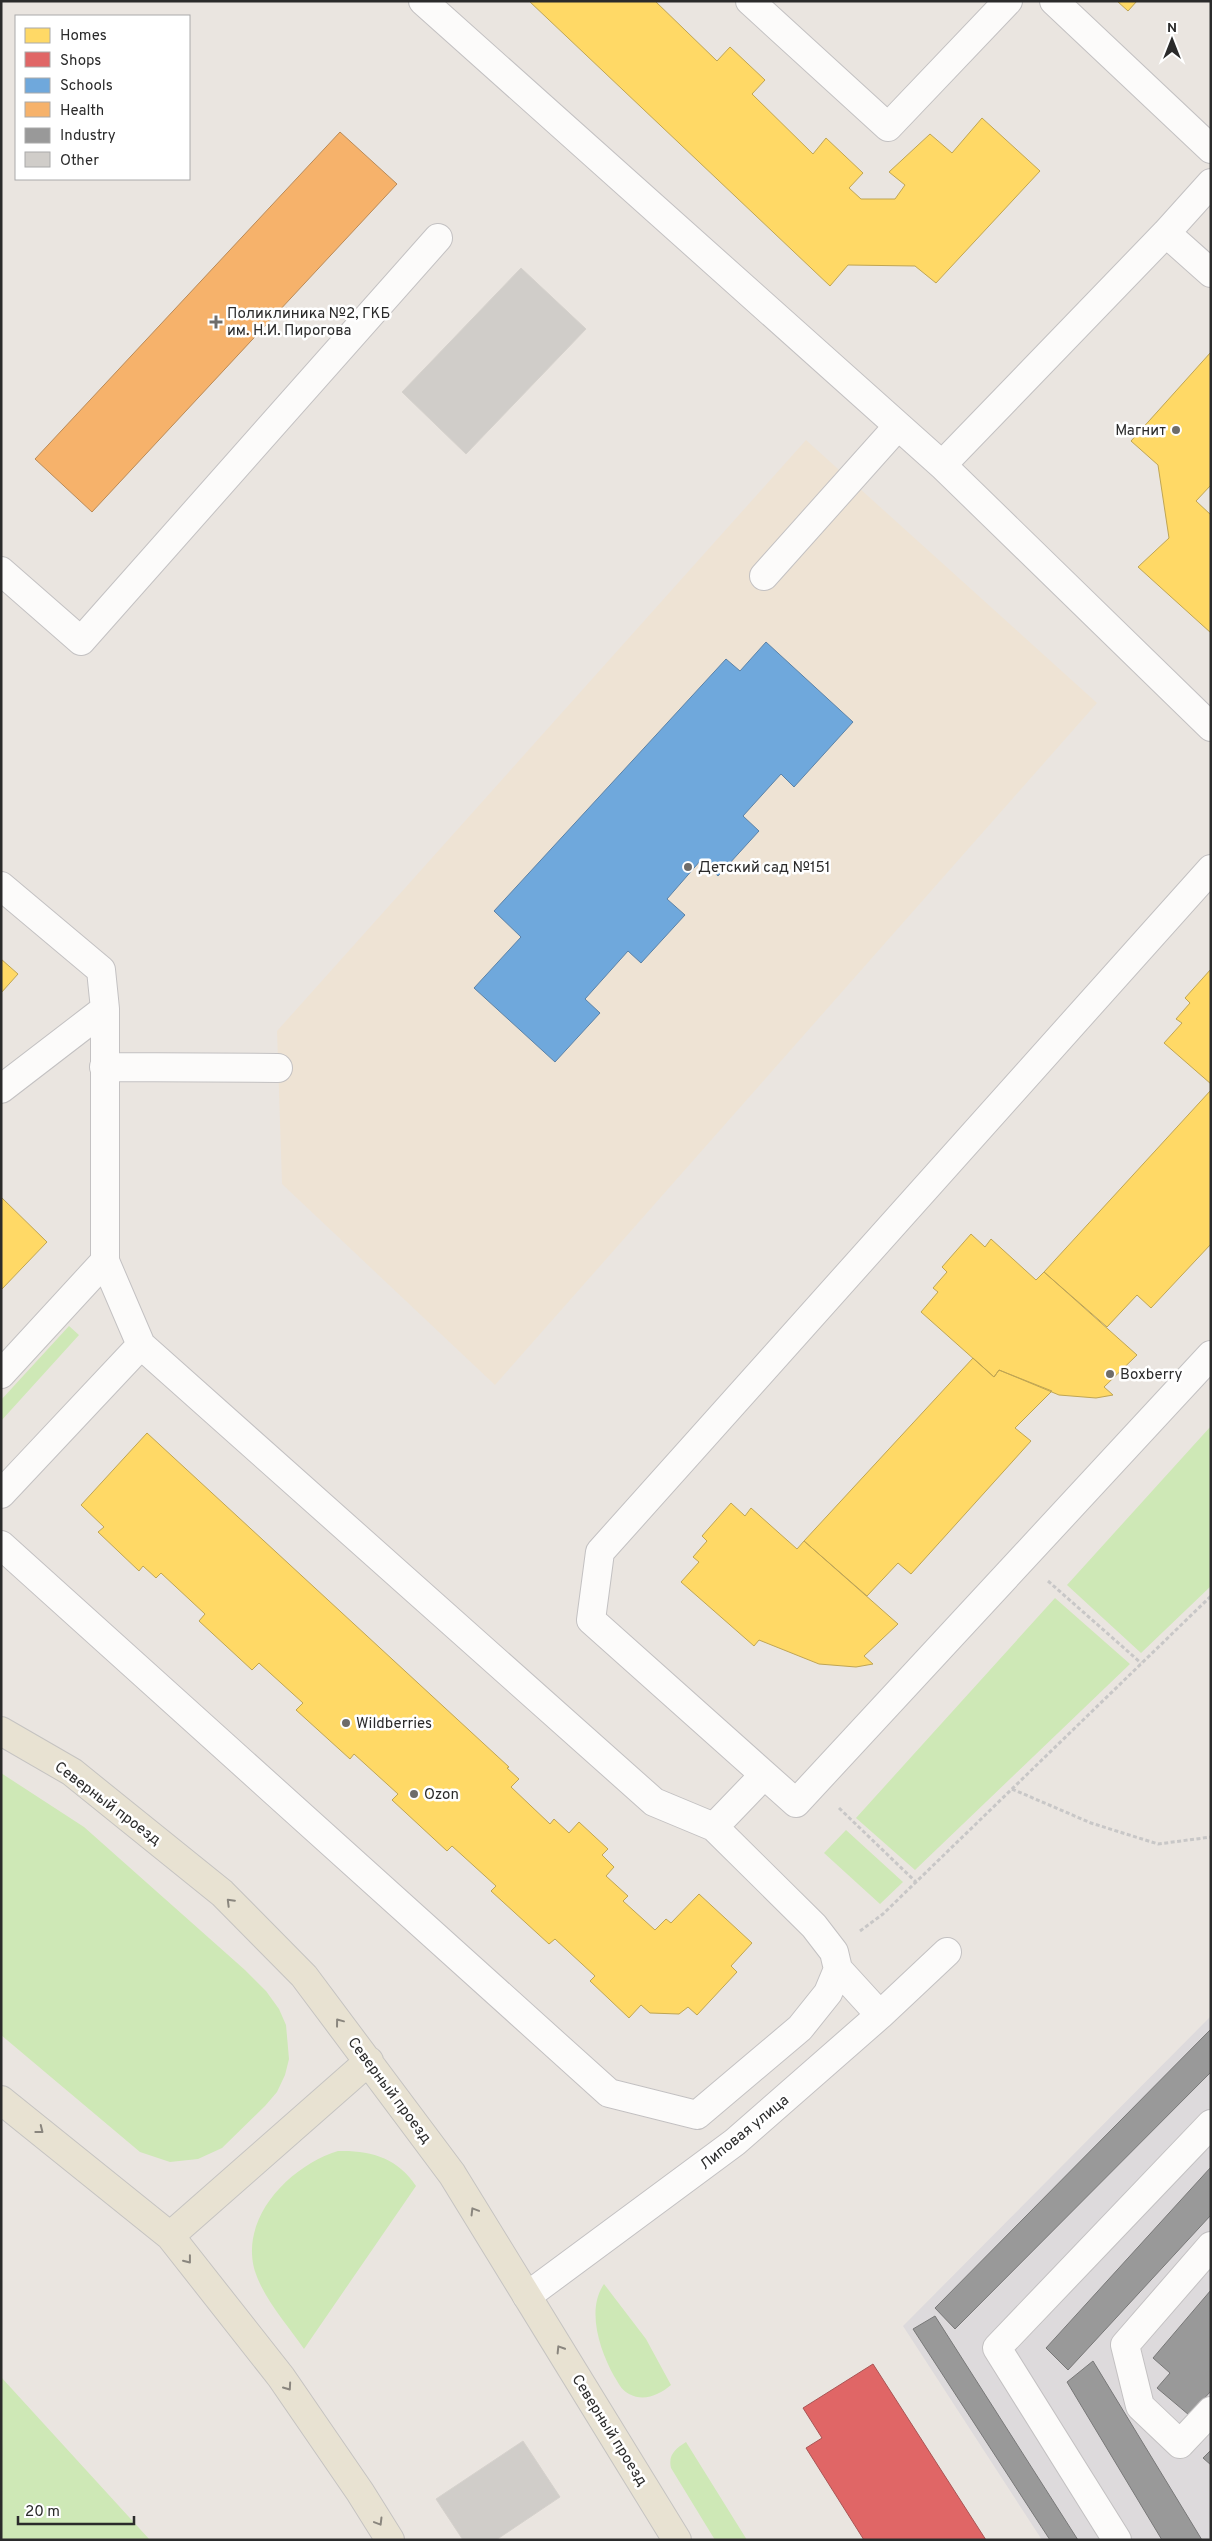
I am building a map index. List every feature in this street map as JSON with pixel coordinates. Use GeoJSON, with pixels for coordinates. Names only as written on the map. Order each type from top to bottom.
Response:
{"type":"FeatureCollection","features":[{"type":"Feature","properties":{"kind":"main road","name":"Северный проезд"},"geometry":{"type":"LineString","coordinates":[[1,1731],[72,1772],[222,1893],[304,1976],[452,2174],[621,2446],[677,2540]]}},
{"type":"Feature","properties":{"kind":"main road"},"geometry":{"type":"LineString","coordinates":[[170,2236],[369,2061]]}},
{"type":"Feature","properties":{"kind":"main road"},"geometry":{"type":"LineString","coordinates":[[1,2100],[170,2236],[281,2377],[360,2492],[390,2540]]}},
{"type":"Feature","properties":{"kind":"street"},"geometry":{"type":"LineString","coordinates":[[423,1],[942,465],[1211,727]]}},
{"type":"Feature","properties":{"kind":"street"},"geometry":{"type":"LineString","coordinates":[[750,1],[888,127],[1008,1]]}},
{"type":"Feature","properties":{"kind":"street"},"geometry":{"type":"LineString","coordinates":[[1054,1],[1211,149]]}},
{"type":"Feature","properties":{"kind":"street"},"geometry":{"type":"LineString","coordinates":[[942,465],[1166,233],[1211,183]]}},
{"type":"Feature","properties":{"kind":"street"},"geometry":{"type":"LineString","coordinates":[[1166,233],[1211,273]]}},
{"type":"Feature","properties":{"kind":"street"},"geometry":{"type":"LineString","coordinates":[[1,571],[81,641],[438,238]]}},
{"type":"Feature","properties":{"kind":"street"},"geometry":{"type":"LineString","coordinates":[[764,576],[898,426]]}},
{"type":"Feature","properties":{"kind":"street"},"geometry":{"type":"LineString","coordinates":[[1211,869],[600,1552],[591,1620],[796,1804],[812,1783],[1211,1355]]}},
{"type":"Feature","properties":{"kind":"street"},"geometry":{"type":"LineString","coordinates":[[1,886],[101,970],[105,1009],[105,1261],[141,1345],[654,1802],[714,1827],[814,1926],[836,1960],[880,2015]]}},
{"type":"Feature","properties":{"kind":"street"},"geometry":{"type":"LineString","coordinates":[[1,1090],[105,1009]]}},
{"type":"Feature","properties":{"kind":"street"},"geometry":{"type":"LineString","coordinates":[[104,1067],[278,1068]]}},
{"type":"Feature","properties":{"kind":"street"},"geometry":{"type":"LineString","coordinates":[[1,1374],[105,1261]]}},
{"type":"Feature","properties":{"kind":"street"},"geometry":{"type":"LineString","coordinates":[[1,1494],[141,1345]]}},
{"type":"Feature","properties":{"kind":"street"},"geometry":{"type":"LineString","coordinates":[[1,1545],[609,2093],[697,2115],[800,2028],[828,1993],[836,1960]]}},
{"type":"Feature","properties":{"kind":"street"},"geometry":{"type":"LineString","coordinates":[[714,1827],[764,1775]]}},
{"type":"Feature","properties":{"kind":"street","name":"Липовая улица"},"geometry":{"type":"LineString","coordinates":[[527,2296],[736,2142],[880,2015],[947,1952]]}},
{"type":"Feature","properties":{"kind":"street"},"geometry":{"type":"LineString","coordinates":[[1117,2540],[997,2348],[1211,2124]]}},
{"type":"Feature","properties":{"kind":"street"},"geometry":{"type":"LineString","coordinates":[[1211,2246],[1126,2345],[1140,2406],[1180,2444],[1211,2411]]}},
{"type":"Feature","properties":{"kind":"path"},"geometry":{"type":"LineString","coordinates":[[1022,1558],[1142,1663]]}},
{"type":"Feature","properties":{"kind":"path"},"geometry":{"type":"LineString","coordinates":[[836,1960],[1211,1596]]}},
{"type":"Feature","properties":{"kind":"path"},"geometry":{"type":"LineString","coordinates":[[812,1783],[916,1882]]}},
{"type":"Feature","properties":{"kind":"path"},"geometry":{"type":"LineString","coordinates":[[1012,1789],[1091,1823],[1158,1844],[1211,1837]]}},
{"type":"Feature","properties":{"kind":"shaded area","name":"Детский сад №151"},"geometry":{"type":"Polygon","coordinates":[[[806,440],[1097,703],[495,1385],[282,1184],[277,1031],[806,440]]]}},
{"type":"Feature","properties":{"kind":"shaded area"},"geometry":{"type":"Polygon","coordinates":[[[1211,2016],[1211,2540],[1042,2540],[903,2326],[1211,2016]]]}},
{"type":"Feature","properties":{"kind":"green space"},"geometry":{"type":"Polygon","coordinates":[[[69,1326],[79,1335],[1,1421],[1,1400],[69,1326]]]}},
{"type":"Feature","properties":{"kind":"green space"},"geometry":{"type":"Polygon","coordinates":[[[1211,1426],[1211,1586],[1141,1653],[1067,1585],[1211,1426]]]}},
{"type":"Feature","properties":{"kind":"green space"},"geometry":{"type":"Polygon","coordinates":[[[1055,1598],[1130,1664],[915,1870],[856,1818],[1055,1598]]]}},
{"type":"Feature","properties":{"kind":"green space"},"geometry":{"type":"Polygon","coordinates":[[[1,1773],[84,1827],[245,1970],[266,1991],[279,2009],[286,2025],[289,2059],[285,2075],[277,2092],[265,2106],[222,2148],[198,2159],[170,2162],[140,2152],[1,2035],[1,1773]]]}},
{"type":"Feature","properties":{"kind":"green space"},"geometry":{"type":"Polygon","coordinates":[[[846,1830],[903,1882],[880,1904],[824,1853],[846,1830]]]}},
{"type":"Feature","properties":{"kind":"green space"},"geometry":{"type":"Polygon","coordinates":[[[338,2151],[372,2154],[392,2162],[409,2176],[416,2186],[304,2349],[269,2300],[258,2279],[254,2268],[252,2248],[255,2229],[263,2211],[288,2180],[321,2158],[338,2151]]]}},
{"type":"Feature","properties":{"kind":"green space"},"geometry":{"type":"Polygon","coordinates":[[[604,2284],[646,2339],[671,2385],[661,2392],[646,2397],[629,2394],[620,2386],[614,2376],[604,2355],[597,2330],[596,2306],[604,2284]]]}},
{"type":"Feature","properties":{"kind":"green space"},"geometry":{"type":"Polygon","coordinates":[[[1,2377],[150,2540],[1,2540],[1,2377]]]}},
{"type":"Feature","properties":{"kind":"green space"},"geometry":{"type":"Polygon","coordinates":[[[686,2442],[747,2540],[715,2540],[671,2468],[670,2463],[673,2453],[686,2442]]]}},
{"type":"Feature","properties":{"kind":"building: Homes"},"geometry":{"type":"Polygon","coordinates":[[[529,1],[655,1],[717,61],[730,47],[765,80],[752,94],[813,154],[826,138],[863,173],[849,188],[861,199],[895,199],[905,185],[889,172],[930,134],[952,153],[982,118],[1040,171],[936,283],[915,266],[848,265],[830,286],[529,1]]]}},
{"type":"Feature","properties":{"kind":"building: Homes"},"geometry":{"type":"Polygon","coordinates":[[[1117,1],[1137,1],[1128,11],[1117,1]]]}},
{"type":"Feature","properties":{"kind":"building: Homes"},"geometry":{"type":"Polygon","coordinates":[[[1211,352],[1211,485],[1196,501],[1211,515],[1211,633],[1138,567],[1169,538],[1158,465],[1131,441],[1211,352]]]}},
{"type":"Feature","properties":{"kind":"building: Homes"},"geometry":{"type":"Polygon","coordinates":[[[1,959],[18,974],[1,993],[1,959]]]}},
{"type":"Feature","properties":{"kind":"building: Homes"},"geometry":{"type":"Polygon","coordinates":[[[1211,969],[1211,1084],[1164,1043],[1182,1023],[1176,1019],[1190,1003],[1185,998],[1211,969]]]}},
{"type":"Feature","properties":{"kind":"building: Homes"},"geometry":{"type":"Polygon","coordinates":[[[1211,1090],[1211,1244],[1151,1308],[1137,1295],[1107,1327],[1044,1272],[1211,1090]]]}},
{"type":"Feature","properties":{"kind":"building: Homes"},"geometry":{"type":"Polygon","coordinates":[[[1,1197],[47,1242],[1,1290],[1,1197]]]}},
{"type":"Feature","properties":{"kind":"building: Homes"},"geometry":{"type":"Polygon","coordinates":[[[971,1234],[985,1247],[991,1239],[1036,1280],[1044,1272],[1137,1355],[1104,1387],[1113,1395],[1096,1398],[1059,1395],[999,1370],[994,1377],[921,1312],[938,1292],[933,1288],[947,1272],[942,1267],[971,1234]]]}},
{"type":"Feature","properties":{"kind":"building: Homes"},"geometry":{"type":"Polygon","coordinates":[[[973,1358],[994,1377],[999,1370],[1052,1391],[1015,1428],[1031,1441],[911,1574],[898,1563],[867,1596],[804,1541],[973,1358]]]}},
{"type":"Feature","properties":{"kind":"building: Homes"},"geometry":{"type":"Polygon","coordinates":[[[147,1433],[509,1767],[507,1768],[519,1779],[511,1787],[550,1824],[554,1819],[569,1833],[579,1822],[608,1849],[602,1855],[614,1867],[606,1876],[628,1896],[623,1901],[655,1930],[666,1919],[671,1923],[699,1894],[752,1943],[731,1966],[737,1972],[697,2015],[688,2007],[679,2014],[650,2013],[641,2005],[629,2018],[590,1981],[595,1976],[555,1939],[549,1944],[491,1891],[496,1886],[452,1846],[447,1851],[392,1800],[398,1794],[354,1754],[350,1759],[296,1710],[303,1703],[259,1663],[252,1670],[199,1621],[205,1614],[161,1573],[156,1578],[143,1566],[139,1571],[98,1532],[104,1527],[81,1505],[147,1433]]]}},
{"type":"Feature","properties":{"kind":"building: Homes"},"geometry":{"type":"Polygon","coordinates":[[[731,1503],[745,1516],[751,1508],[797,1549],[804,1541],[898,1624],[864,1656],[873,1664],[856,1667],[819,1664],[759,1640],[754,1646],[681,1582],[699,1562],[693,1557],[707,1541],[702,1536],[731,1503]]]}},
{"type":"Feature","properties":{"kind":"building: Shops"},"geometry":{"type":"Polygon","coordinates":[[[873,2364],[986,2540],[864,2540],[806,2448],[822,2438],[803,2408],[873,2364]]]}},
{"type":"Feature","properties":{"kind":"building: Schools"},"geometry":{"type":"Polygon","coordinates":[[[766,642],[853,722],[794,787],[781,774],[743,816],[759,831],[718,876],[701,860],[667,899],[685,915],[641,963],[628,951],[585,999],[600,1013],[555,1062],[474,988],[521,937],[494,911],[726,659],[740,671],[766,642]]]}},
{"type":"Feature","properties":{"kind":"building: Health","name":"Поликлиника №2, ГКБ им. Н.И. Пирогова"},"geometry":{"type":"Polygon","coordinates":[[[340,132],[397,184],[92,512],[35,459],[340,132]]]}},
{"type":"Feature","properties":{"kind":"building: Industry"},"geometry":{"type":"Polygon","coordinates":[[[1211,2029],[1211,2072],[955,2329],[935,2308],[1211,2029]]]}},
{"type":"Feature","properties":{"kind":"building: Industry"},"geometry":{"type":"Polygon","coordinates":[[[1211,2167],[1211,2215],[1068,2370],[1046,2348],[1211,2167]]]}},
{"type":"Feature","properties":{"kind":"building: Industry"},"geometry":{"type":"Polygon","coordinates":[[[1211,2290],[1211,2391],[1189,2415],[1157,2388],[1170,2373],[1153,2358],[1211,2290]]]}},
{"type":"Feature","properties":{"kind":"building: Industry"},"geometry":{"type":"Polygon","coordinates":[[[935,2316],[1078,2540],[1050,2540],[913,2329],[935,2316]]]}},
{"type":"Feature","properties":{"kind":"building: Industry"},"geometry":{"type":"Polygon","coordinates":[[[1093,2361],[1202,2540],[1162,2540],[1067,2382],[1093,2361]]]}},
{"type":"Feature","properties":{"kind":"building: Industry"},"geometry":{"type":"Polygon","coordinates":[[[1211,2450],[1211,2465],[1203,2458],[1211,2450]]]}},
{"type":"Feature","properties":{"kind":"building: Other"},"geometry":{"type":"Polygon","coordinates":[[[521,268],[586,329],[466,454],[402,392],[521,268]]]}},
{"type":"Feature","properties":{"kind":"building: Other"},"geometry":{"type":"Polygon","coordinates":[[[523,2441],[560,2497],[496,2540],[463,2540],[436,2499],[523,2441]]]}},
{"type":"Feature","properties":{"kind":"place","name":"Поликлиника №2, ГКБ им. Н.И. Пирогова"},"geometry":{"type":"Point","coordinates":[216,322]}},
{"type":"Feature","properties":{"kind":"place","name":"Магнит"},"geometry":{"type":"Point","coordinates":[1176,430]}},
{"type":"Feature","properties":{"kind":"place","name":"Детский сад №151"},"geometry":{"type":"Point","coordinates":[688,867]}},
{"type":"Feature","properties":{"kind":"place","name":"Boxberry"},"geometry":{"type":"Point","coordinates":[1110,1374]}},
{"type":"Feature","properties":{"kind":"place","name":"Wildberries"},"geometry":{"type":"Point","coordinates":[346,1723]}},
{"type":"Feature","properties":{"kind":"place","name":"Ozon"},"geometry":{"type":"Point","coordinates":[414,1794]}}]}
